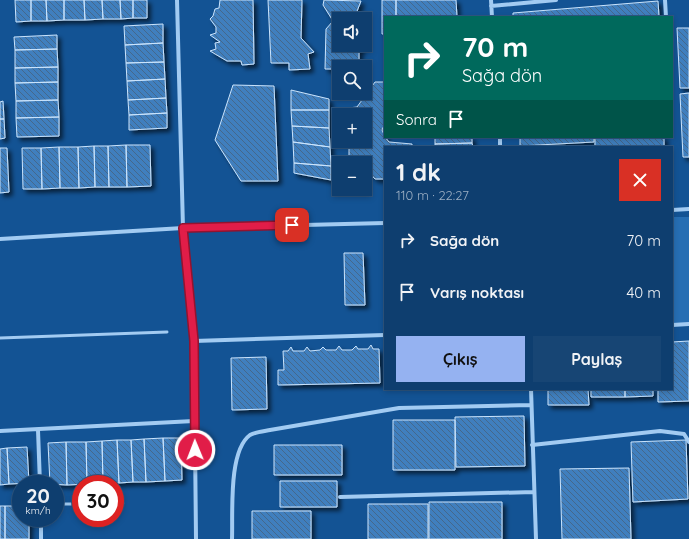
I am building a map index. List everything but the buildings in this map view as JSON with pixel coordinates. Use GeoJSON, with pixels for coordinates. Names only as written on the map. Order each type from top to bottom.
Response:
{"type":"FeatureCollection","features":[{"type":"Feature","properties":{"kind":"street"},"geometry":{"type":"LineString","coordinates":[[177,0],[183,228],[194,341],[196,539]]}},
{"type":"Feature","properties":{"kind":"street"},"geometry":{"type":"LineString","coordinates":[[491,0],[492,16]]}},
{"type":"Feature","properties":{"kind":"street"},"geometry":{"type":"LineString","coordinates":[[491,6],[556,0]]}},
{"type":"Feature","properties":{"kind":"street"},"geometry":{"type":"LineString","coordinates":[[665,0],[666,16]]}},
{"type":"Feature","properties":{"kind":"street"},"geometry":{"type":"LineString","coordinates":[[673,210],[689,209]]}},
{"type":"Feature","properties":{"kind":"street"},"geometry":{"type":"LineString","coordinates":[[0,239],[183,228],[384,223]]}},
{"type":"Feature","properties":{"kind":"street"},"geometry":{"type":"LineString","coordinates":[[673,324],[689,324]]}},
{"type":"Feature","properties":{"kind":"street"},"geometry":{"type":"LineString","coordinates":[[194,341],[384,335]]}},
{"type":"Feature","properties":{"kind":"street"},"geometry":{"type":"LineString","coordinates":[[531,390],[536,539]]}},
{"type":"Feature","properties":{"kind":"street"},"geometry":{"type":"LineString","coordinates":[[232,539],[235,464],[240,448],[250,435],[270,430],[399,408],[532,405]]}},
{"type":"Feature","properties":{"kind":"street"},"geometry":{"type":"LineString","coordinates":[[0,431],[194,420]]}},
{"type":"Feature","properties":{"kind":"street"},"geometry":{"type":"LineString","coordinates":[[38,430],[40,475]]}},
{"type":"Feature","properties":{"kind":"street"},"geometry":{"type":"LineString","coordinates":[[532,445],[660,431],[684,434],[689,442]]}},
{"type":"Feature","properties":{"kind":"street"},"geometry":{"type":"LineString","coordinates":[[340,497],[534,492]]}},
{"type":"Feature","properties":{"kind":"street"},"geometry":{"type":"LineString","coordinates":[[41,527],[41,539]]}},
{"type":"Feature","properties":{"kind":"lane"},"geometry":{"type":"LineString","coordinates":[[0,338],[167,332]]}},
{"type":"Feature","properties":{"kind":"shaded area"},"geometry":{"type":"Polygon","coordinates":[[[673,217],[689,217],[689,324],[673,325],[673,217]]]}},
{"type":"Feature","properties":{"kind":"route"},"geometry":{"type":"LineString","coordinates":[[195,450],[194,341],[183,228],[292,225]]}}]}
